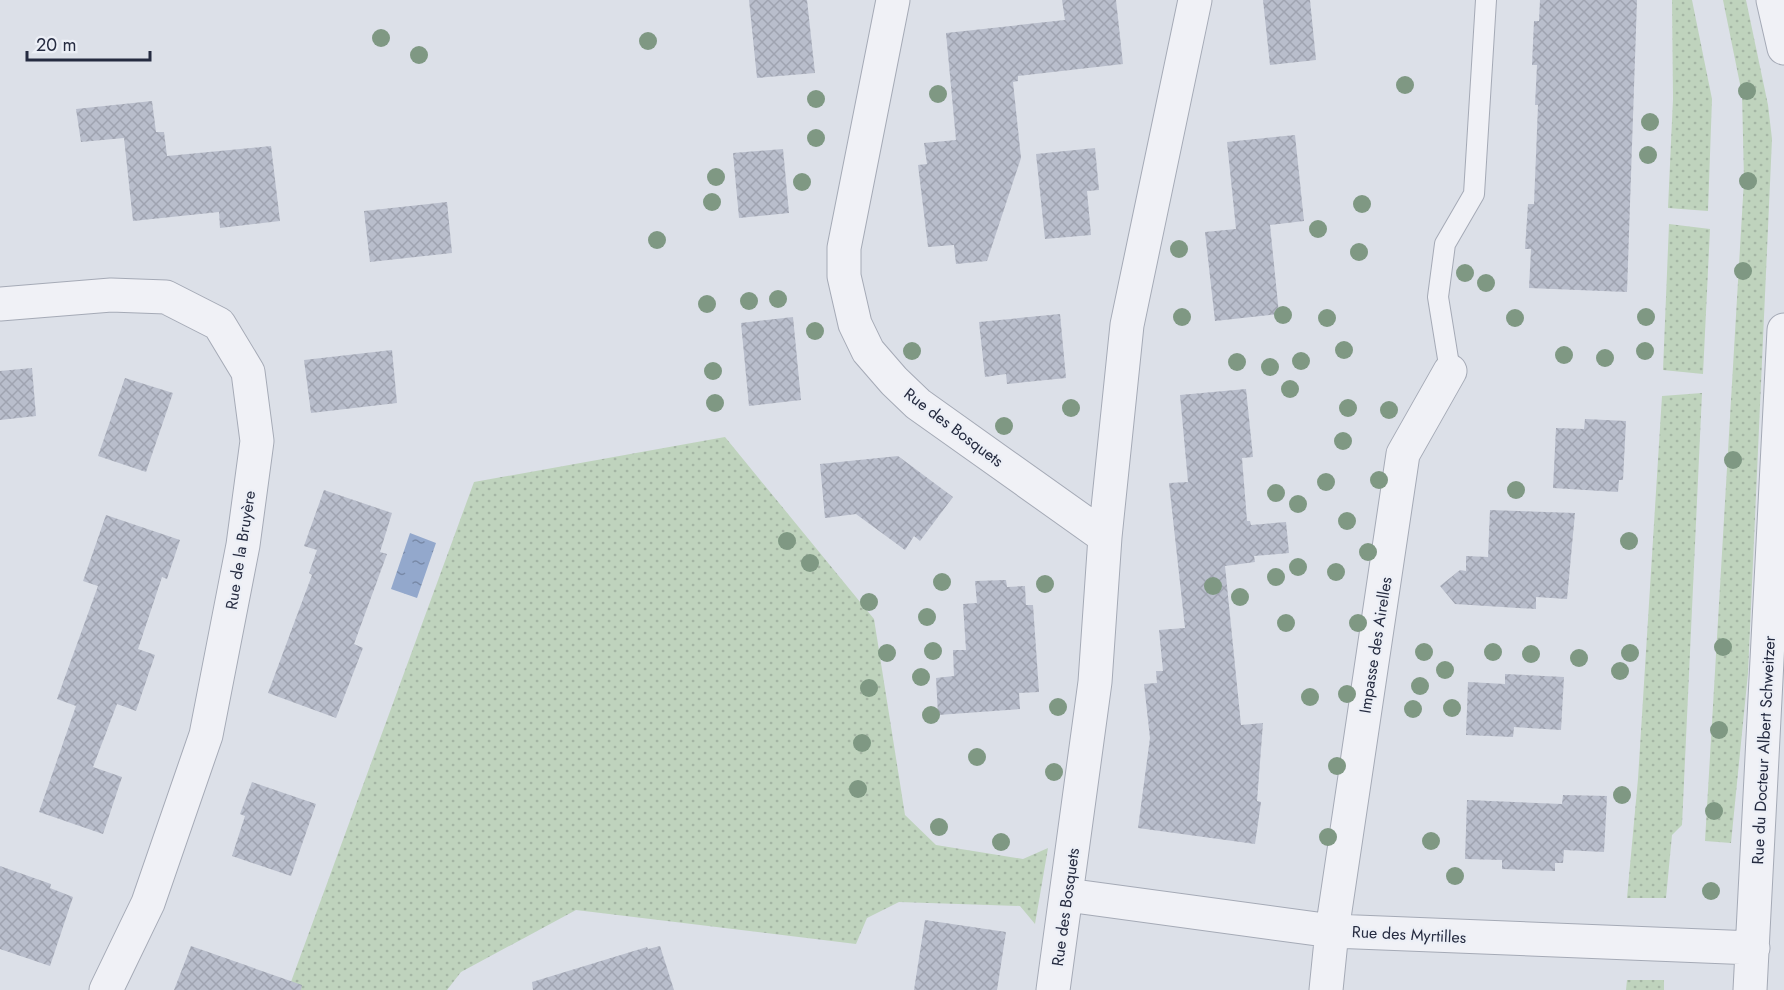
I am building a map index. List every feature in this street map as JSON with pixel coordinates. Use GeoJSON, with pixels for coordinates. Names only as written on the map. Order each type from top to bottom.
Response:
{"type":"FeatureCollection","features":[{"type":"Feature","properties":{"kind":"street","name":"Rue des Bosquets"},"geometry":{"type":"LineString","coordinates":[[893,0],[844,248],[844,276],[855,324],[868,351],[918,404],[1105,537]]}},
{"type":"Feature","properties":{"kind":"street","name":"Rue des Bosquets"},"geometry":{"type":"LineString","coordinates":[[1053,990],[1095,682],[1105,537],[1127,325],[1195,0]]}},
{"type":"Feature","properties":{"kind":"street"},"geometry":{"type":"LineString","coordinates":[[1773,0],[1784,41]]}},
{"type":"Feature","properties":{"kind":"street","name":"Rue de la Bruyère"},"geometry":{"type":"LineString","coordinates":[[0,304],[111,295],[166,297],[219,324],[248,372],[257,441],[243,545],[206,735],[148,903],[106,990]]}},
{"type":"Feature","properties":{"kind":"street","name":"Rue du Docteur Albert Schweitzer"},"geometry":{"type":"LineString","coordinates":[[1750,990],[1784,330]]}},
{"type":"Feature","properties":{"kind":"street","name":"Impasse des Airelles"},"geometry":{"type":"LineString","coordinates":[[1326,990],[1332,931],[1403,454],[1450,371]]}},
{"type":"Feature","properties":{"kind":"street","name":"Rue des Myrtilles"},"geometry":{"type":"LineString","coordinates":[[1067,895],[1332,931],[1753,948]]}},
{"type":"Feature","properties":{"kind":"lane"},"geometry":{"type":"LineString","coordinates":[[1450,371],[1438,297],[1445,244],[1474,194],[1486,0]]}},
{"type":"Feature","properties":{"kind":"green space"},"geometry":{"type":"Polygon","coordinates":[[[1672,0],[1692,0],[1712,99],[1708,211],[1668,208],[1673,99],[1672,0]]]}},
{"type":"Feature","properties":{"kind":"green space"},"geometry":{"type":"Polygon","coordinates":[[[1723,0],[1746,0],[1768,105],[1772,139],[1748,673],[1731,843],[1705,841],[1744,180],[1742,94],[1723,0]]]}},
{"type":"Feature","properties":{"kind":"green space"},"geometry":{"type":"Polygon","coordinates":[[[1669,224],[1710,229],[1703,374],[1663,370],[1669,224]]]}},
{"type":"Feature","properties":{"kind":"green space"},"geometry":{"type":"Polygon","coordinates":[[[1702,393],[1682,825],[1672,835],[1666,898],[1627,898],[1638,779],[1662,396],[1702,393]]]}},
{"type":"Feature","properties":{"kind":"green space"},"geometry":{"type":"Polygon","coordinates":[[[725,437],[874,619],[905,815],[936,845],[1023,859],[1048,848],[1035,924],[1020,906],[899,902],[867,918],[856,944],[576,910],[461,972],[447,990],[288,990],[474,482],[725,437]]]}},
{"type":"Feature","properties":{"kind":"green space"},"geometry":{"type":"Polygon","coordinates":[[[1627,980],[1664,980],[1664,990],[1626,990],[1627,980]]]}},
{"type":"Feature","properties":{"kind":"water"},"geometry":{"type":"Polygon","coordinates":[[[410,533],[436,543],[417,598],[391,589],[410,533]]]}},
{"type":"Feature","properties":{"kind":"building"},"geometry":{"type":"Polygon","coordinates":[[[749,0],[807,0],[815,73],[757,78],[749,0]]]}},
{"type":"Feature","properties":{"kind":"building"},"geometry":{"type":"Polygon","coordinates":[[[1062,0],[1116,0],[1123,64],[1018,76],[1018,81],[1013,82],[1021,158],[987,261],[956,264],[954,245],[928,247],[918,165],[927,164],[924,143],[956,140],[946,33],[1065,20],[1062,0]]]}},
{"type":"Feature","properties":{"kind":"building"},"geometry":{"type":"Polygon","coordinates":[[[1263,0],[1310,0],[1316,60],[1270,65],[1263,0]]]}},
{"type":"Feature","properties":{"kind":"building"},"geometry":{"type":"Polygon","coordinates":[[[1540,0],[1637,0],[1627,292],[1529,288],[1531,249],[1525,249],[1528,204],[1534,204],[1538,105],[1535,105],[1537,65],[1532,65],[1534,21],[1539,21],[1540,0]]]}},
{"type":"Feature","properties":{"kind":"building"},"geometry":{"type":"Polygon","coordinates":[[[152,101],[156,132],[164,132],[167,156],[271,146],[280,221],[220,228],[219,212],[133,221],[124,138],[81,142],[76,109],[152,101]]]}},
{"type":"Feature","properties":{"kind":"building"},"geometry":{"type":"Polygon","coordinates":[[[1295,135],[1304,221],[1270,225],[1279,314],[1215,321],[1205,232],[1236,229],[1227,142],[1295,135]]]}},
{"type":"Feature","properties":{"kind":"building"},"geometry":{"type":"Polygon","coordinates":[[[1095,148],[1099,190],[1087,191],[1091,235],[1045,239],[1036,154],[1095,148]]]}},
{"type":"Feature","properties":{"kind":"building"},"geometry":{"type":"Polygon","coordinates":[[[783,149],[789,213],[739,218],[733,153],[783,149]]]}},
{"type":"Feature","properties":{"kind":"building"},"geometry":{"type":"Polygon","coordinates":[[[447,202],[452,253],[370,262],[364,211],[447,202]]]}},
{"type":"Feature","properties":{"kind":"building"},"geometry":{"type":"Polygon","coordinates":[[[1060,314],[1066,378],[1007,384],[1006,374],[985,377],[979,322],[1060,314]]]}},
{"type":"Feature","properties":{"kind":"building"},"geometry":{"type":"Polygon","coordinates":[[[793,317],[801,400],[749,406],[741,323],[793,317]]]}},
{"type":"Feature","properties":{"kind":"building"},"geometry":{"type":"Polygon","coordinates":[[[392,350],[397,403],[311,413],[304,360],[392,350]]]}},
{"type":"Feature","properties":{"kind":"building"},"geometry":{"type":"Polygon","coordinates":[[[32,368],[36,416],[0,420],[0,371],[32,368]]]}},
{"type":"Feature","properties":{"kind":"building"},"geometry":{"type":"Polygon","coordinates":[[[125,378],[173,393],[146,472],[98,456],[125,378]]]}},
{"type":"Feature","properties":{"kind":"building"},"geometry":{"type":"Polygon","coordinates":[[[1246,389],[1253,457],[1242,458],[1247,521],[1250,521],[1251,525],[1286,522],[1289,553],[1254,556],[1255,562],[1225,566],[1241,725],[1263,723],[1257,801],[1261,802],[1255,844],[1138,828],[1150,738],[1144,684],[1157,683],[1156,671],[1163,671],[1159,630],[1185,628],[1169,483],[1188,482],[1180,395],[1246,389]]]}},
{"type":"Feature","properties":{"kind":"building"},"geometry":{"type":"Polygon","coordinates":[[[1585,419],[1626,421],[1623,480],[1619,480],[1618,492],[1553,488],[1556,428],[1584,429],[1585,419]]]}},
{"type":"Feature","properties":{"kind":"building"},"geometry":{"type":"Polygon","coordinates":[[[898,456],[953,497],[920,541],[914,536],[905,550],[856,514],[825,518],[820,464],[898,456]]]}},
{"type":"Feature","properties":{"kind":"building"},"geometry":{"type":"Polygon","coordinates":[[[324,490],[392,513],[380,552],[387,554],[354,644],[363,648],[336,718],[268,693],[312,575],[309,573],[317,550],[304,546],[324,490]]]}},
{"type":"Feature","properties":{"kind":"building"},"geometry":{"type":"Polygon","coordinates":[[[1490,510],[1575,513],[1567,599],[1536,597],[1536,609],[1455,604],[1440,586],[1460,570],[1466,571],[1466,556],[1488,557],[1490,510]]]}},
{"type":"Feature","properties":{"kind":"building"},"geometry":{"type":"Polygon","coordinates":[[[106,515],[180,540],[167,579],[162,577],[138,649],[155,655],[136,711],[117,704],[93,767],[122,777],[103,834],[39,812],[76,706],[57,699],[98,586],[83,581],[106,515]]]}},
{"type":"Feature","properties":{"kind":"building"},"geometry":{"type":"Polygon","coordinates":[[[1006,580],[1007,587],[1025,586],[1026,605],[1033,605],[1039,692],[1019,693],[1020,709],[938,715],[936,678],[954,676],[953,650],[966,650],[963,604],[977,603],[975,581],[1006,580]]]}},
{"type":"Feature","properties":{"kind":"building"},"geometry":{"type":"Polygon","coordinates":[[[1505,674],[1564,677],[1561,730],[1514,727],[1513,737],[1466,735],[1468,682],[1505,684],[1505,674]]]}},
{"type":"Feature","properties":{"kind":"building"},"geometry":{"type":"Polygon","coordinates":[[[252,782],[316,804],[291,876],[232,856],[245,816],[240,814],[252,782]]]}},
{"type":"Feature","properties":{"kind":"building"},"geometry":{"type":"Polygon","coordinates":[[[1563,795],[1607,796],[1604,852],[1564,850],[1563,863],[1555,863],[1555,871],[1502,869],[1502,860],[1465,859],[1467,800],[1562,804],[1563,795]]]}},
{"type":"Feature","properties":{"kind":"building"},"geometry":{"type":"Polygon","coordinates":[[[0,866],[51,884],[50,888],[73,897],[50,966],[0,949],[0,866]]]}},
{"type":"Feature","properties":{"kind":"building"},"geometry":{"type":"Polygon","coordinates":[[[925,920],[1006,932],[997,990],[914,990],[925,920]]]}},
{"type":"Feature","properties":{"kind":"building"},"geometry":{"type":"Polygon","coordinates":[[[191,946],[302,985],[301,990],[174,990],[191,946]]]}},
{"type":"Feature","properties":{"kind":"building"},"geometry":{"type":"Polygon","coordinates":[[[660,946],[674,990],[533,990],[532,982],[647,947],[648,949],[660,946]]]}}]}
